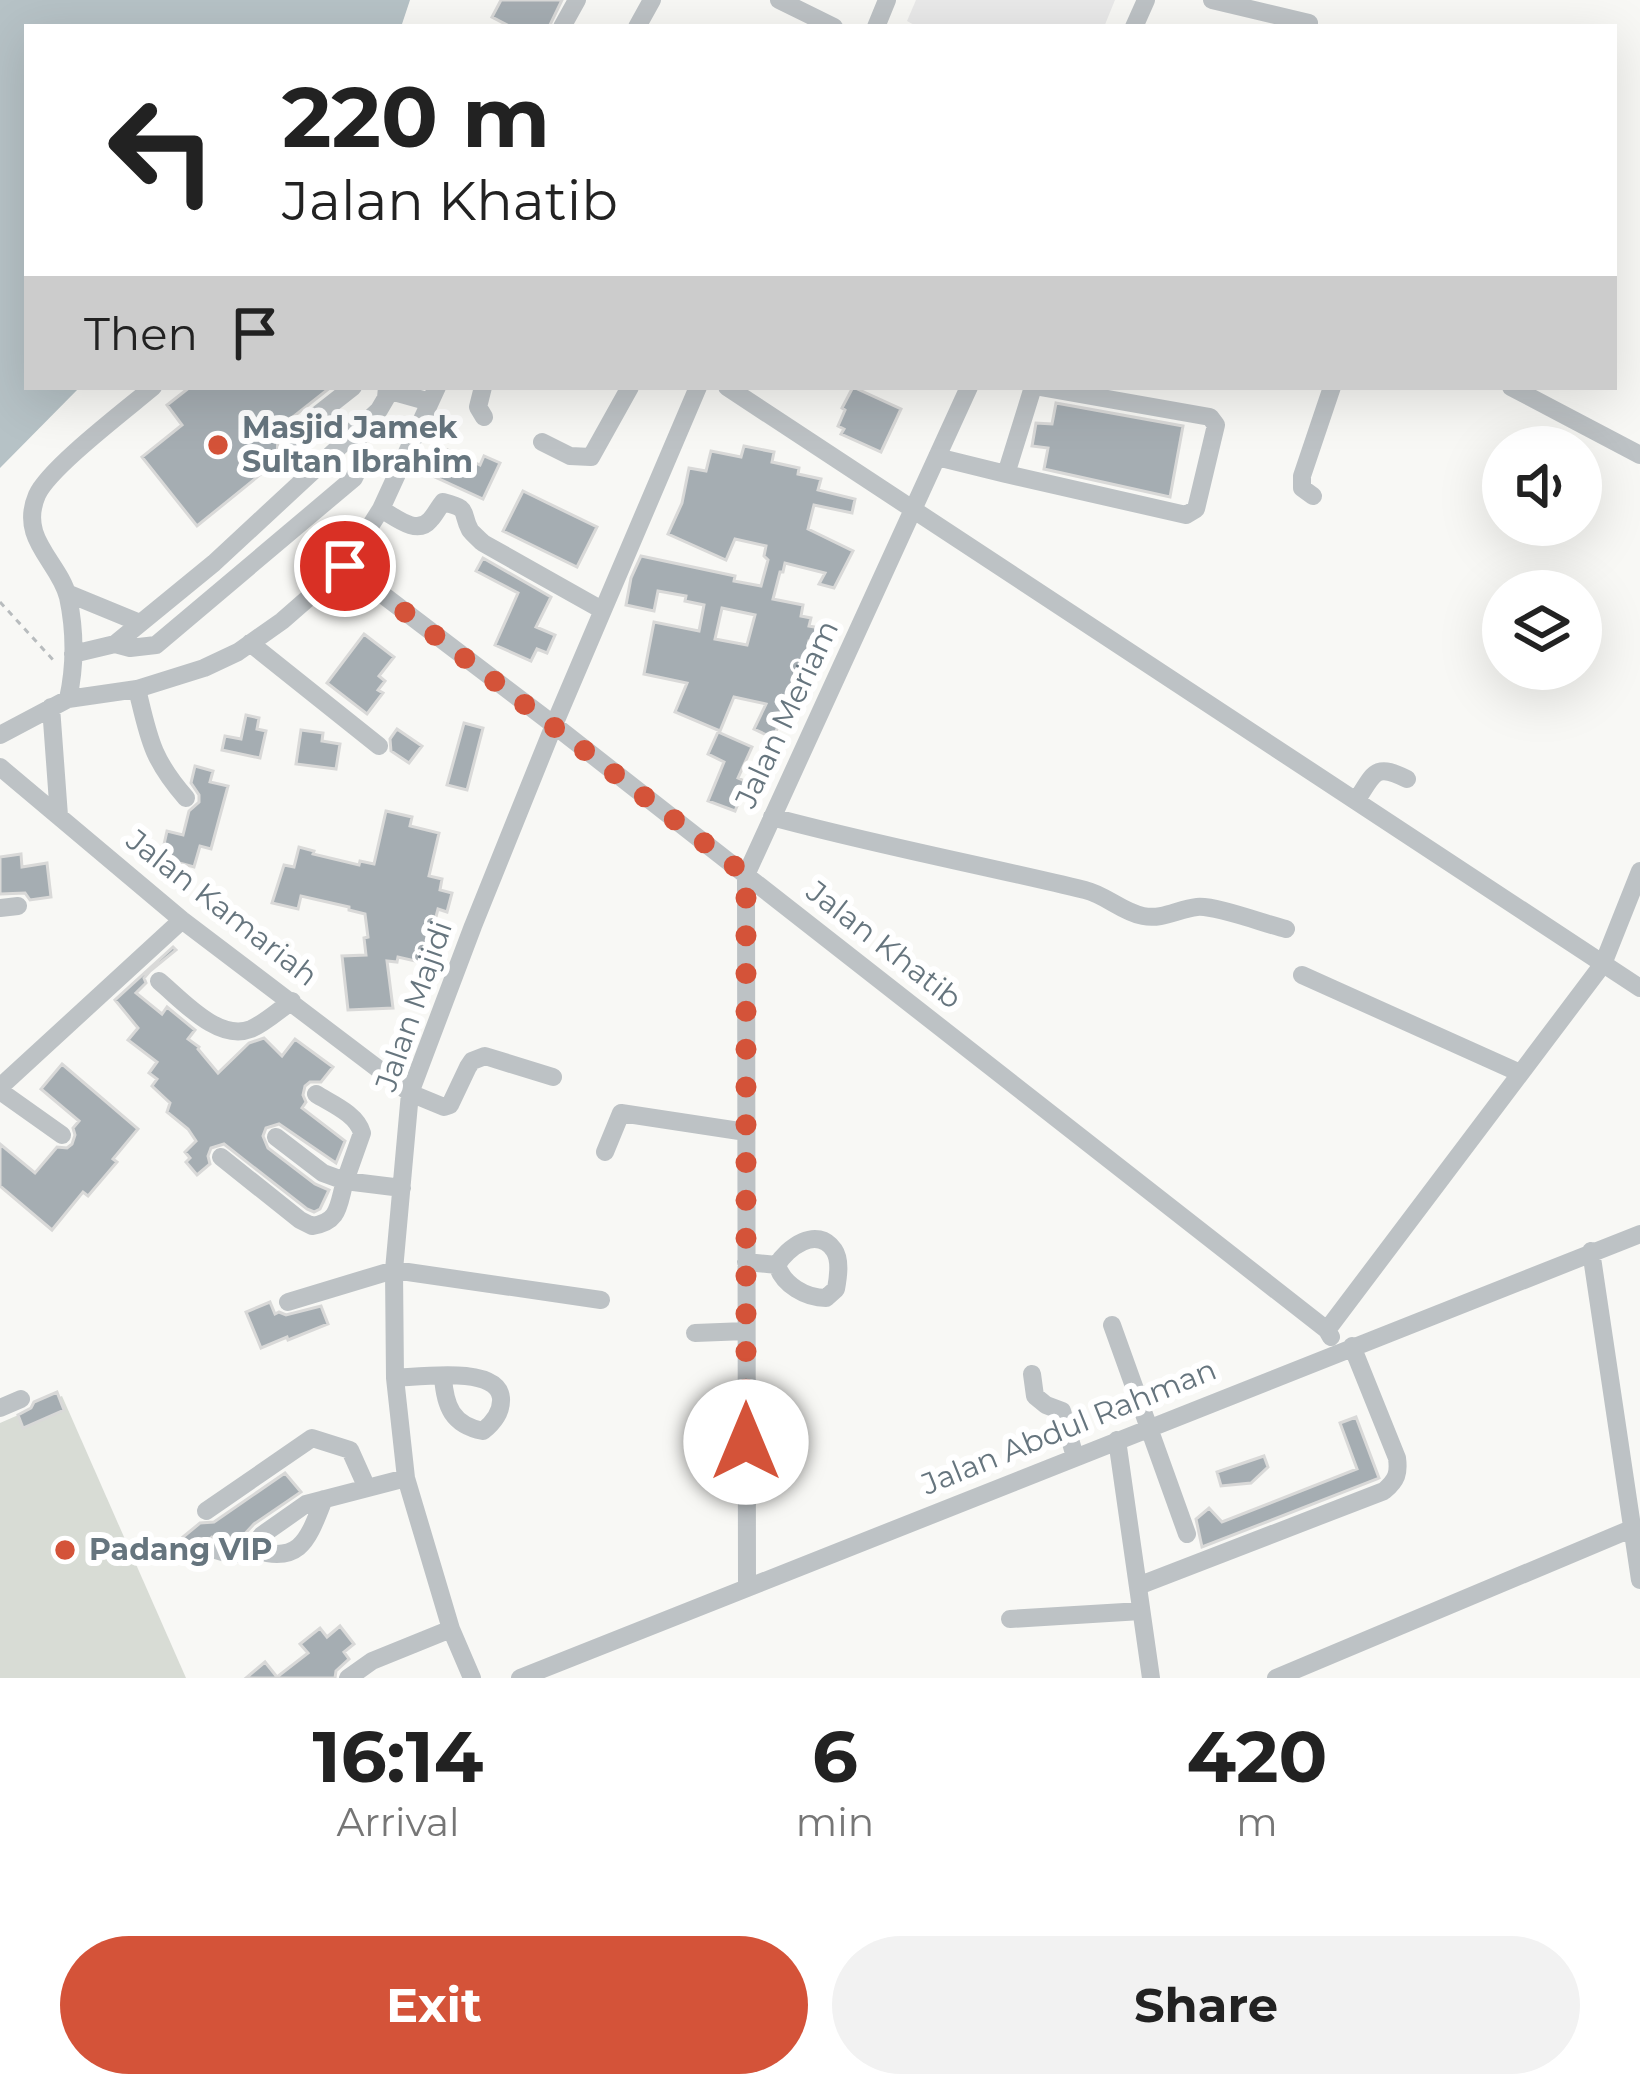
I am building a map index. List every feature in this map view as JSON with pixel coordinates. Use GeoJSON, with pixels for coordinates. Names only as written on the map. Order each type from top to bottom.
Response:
{"type":"FeatureCollection","features":[{"type":"Feature","properties":{"kind":"street"},"geometry":{"type":"LineString","coordinates":[[779,0],[828,24]]}},
{"type":"Feature","properties":{"kind":"street"},"geometry":{"type":"LineString","coordinates":[[1212,0],[1309,23]]}},
{"type":"Feature","properties":{"kind":"street"},"geometry":{"type":"LineString","coordinates":[[59,816],[64,696],[73,654],[67,593],[33,526],[36,497],[67,461],[150,390]]}},
{"type":"Feature","properties":{"kind":"street"},"geometry":{"type":"LineString","coordinates":[[309,472],[296,453],[297,431],[349,390]]}},
{"type":"Feature","properties":{"kind":"street"},"geometry":{"type":"LineString","coordinates":[[73,654],[115,644],[214,563],[379,410],[387,390]]}},
{"type":"Feature","properties":{"kind":"street"},"geometry":{"type":"LineString","coordinates":[[0,735],[64,696],[136,688],[225,660],[282,621],[345,566],[381,509],[434,394],[403,390]]}},
{"type":"Feature","properties":{"kind":"street"},"geometry":{"type":"LineString","coordinates":[[482,390],[478,407],[484,417]]}},
{"type":"Feature","properties":{"kind":"street"},"geometry":{"type":"LineString","coordinates":[[542,442],[570,456],[591,457],[628,390]]}},
{"type":"Feature","properties":{"kind":"street","name":"Jalan Majidi"},"geometry":{"type":"LineString","coordinates":[[472,1678],[451,1629],[406,1478],[395,1378],[394,1270],[410,1094],[472,926],[697,390]]}},
{"type":"Feature","properties":{"kind":"street"},"geometry":{"type":"LineString","coordinates":[[731,390],[1640,988]]}},
{"type":"Feature","properties":{"kind":"street","name":"Jalan Meriam"},"geometry":{"type":"LineString","coordinates":[[747,1588],[746,875],[967,390]]}},
{"type":"Feature","properties":{"kind":"street"},"geometry":{"type":"LineString","coordinates":[[1006,474],[1035,390]]}},
{"type":"Feature","properties":{"kind":"street"},"geometry":{"type":"LineString","coordinates":[[937,457],[1186,515],[1196,509],[1216,424],[1210,417],[1053,390]]}},
{"type":"Feature","properties":{"kind":"street"},"geometry":{"type":"LineString","coordinates":[[1313,496],[1302,488],[1302,476],[1331,390]]}},
{"type":"Feature","properties":{"kind":"street"},"geometry":{"type":"LineString","coordinates":[[1517,390],[1640,455]]}},
{"type":"Feature","properties":{"kind":"street"},"geometry":{"type":"LineString","coordinates":[[115,644],[130,648],[156,645],[354,478],[362,461],[354,430]]}},
{"type":"Feature","properties":{"kind":"street"},"geometry":{"type":"LineString","coordinates":[[381,509],[411,526],[429,522],[443,502],[464,510],[472,533],[483,543],[602,610]]}},
{"type":"Feature","properties":{"kind":"street","name":"Jalan Khatib"},"geometry":{"type":"LineString","coordinates":[[345,566],[1328,1330]]}},
{"type":"Feature","properties":{"kind":"street"},"geometry":{"type":"LineString","coordinates":[[67,593],[140,623]]}},
{"type":"Feature","properties":{"kind":"street"},"geometry":{"type":"LineString","coordinates":[[250,643],[379,746]]}},
{"type":"Feature","properties":{"kind":"street"},"geometry":{"type":"LineString","coordinates":[[136,688],[153,754],[185,798]]}},
{"type":"Feature","properties":{"kind":"street","name":"Jalan Kamariah"},"geometry":{"type":"LineString","coordinates":[[0,767],[182,920],[410,1094]]}},
{"type":"Feature","properties":{"kind":"street"},"geometry":{"type":"LineString","coordinates":[[1356,801],[1380,770],[1407,778]]}},
{"type":"Feature","properties":{"kind":"street"},"geometry":{"type":"LineString","coordinates":[[772,817],[1097,893],[1146,916],[1166,916],[1200,906],[1286,929]]}},
{"type":"Feature","properties":{"kind":"street"},"geometry":{"type":"LineString","coordinates":[[1138,1586],[1384,1490],[1394,1482],[1399,1472],[1397,1458],[1346,1349],[1328,1330],[1603,964],[1638,883]]}},
{"type":"Feature","properties":{"kind":"street"},"geometry":{"type":"LineString","coordinates":[[62,1135],[0,1089],[182,920]]}},
{"type":"Feature","properties":{"kind":"street"},"geometry":{"type":"LineString","coordinates":[[1302,975],[1520,1073]]}},
{"type":"Feature","properties":{"kind":"street"},"geometry":{"type":"LineString","coordinates":[[160,981],[199,1014],[236,1031],[251,1029],[292,1001]]}},
{"type":"Feature","properties":{"kind":"street"},"geometry":{"type":"LineString","coordinates":[[410,1094],[444,1107],[451,1105],[468,1066],[485,1056],[554,1077]]}},
{"type":"Feature","properties":{"kind":"street"},"geometry":{"type":"LineString","coordinates":[[221,1157],[300,1220],[311,1226],[330,1222],[362,1133],[353,1118],[316,1094]]}},
{"type":"Feature","properties":{"kind":"street"},"geometry":{"type":"LineString","coordinates":[[605,1152],[621,1112],[746,1132]]}},
{"type":"Feature","properties":{"kind":"street"},"geometry":{"type":"LineString","coordinates":[[276,1137],[323,1173],[345,1181],[402,1188]]}},
{"type":"Feature","properties":{"kind":"street","name":"Jalan Abdul Rahman"},"geometry":{"type":"LineString","coordinates":[[520,1678],[1640,1234]]}},
{"type":"Feature","properties":{"kind":"street"},"geometry":{"type":"LineString","coordinates":[[1591,1251],[1633,1496],[1640,1580]]}},
{"type":"Feature","properties":{"kind":"street"},"geometry":{"type":"LineString","coordinates":[[746,1262],[777,1265]]}},
{"type":"Feature","properties":{"kind":"street"},"geometry":{"type":"LineString","coordinates":[[287,1302],[394,1270],[601,1300]]}},
{"type":"Feature","properties":{"kind":"street"},"geometry":{"type":"LineString","coordinates":[[1112,1325],[1187,1534]]}},
{"type":"Feature","properties":{"kind":"street"},"geometry":{"type":"LineString","coordinates":[[694,1333],[746,1331]]}},
{"type":"Feature","properties":{"kind":"street"},"geometry":{"type":"LineString","coordinates":[[1032,1374],[1035,1396],[1062,1411],[1075,1457]]}},
{"type":"Feature","properties":{"kind":"street"},"geometry":{"type":"LineString","coordinates":[[395,1378],[443,1377]]}},
{"type":"Feature","properties":{"kind":"street"},"geometry":{"type":"LineString","coordinates":[[0,1408],[21,1400]]}},
{"type":"Feature","properties":{"kind":"street"},"geometry":{"type":"LineString","coordinates":[[206,1511],[311,1438],[350,1450],[367,1488]]}},
{"type":"Feature","properties":{"kind":"street"},"geometry":{"type":"LineString","coordinates":[[1117,1440],[1150,1678]]}},
{"type":"Feature","properties":{"kind":"street"},"geometry":{"type":"LineString","coordinates":[[251,1549],[297,1508],[406,1478]]}},
{"type":"Feature","properties":{"kind":"street"},"geometry":{"type":"LineString","coordinates":[[216,1550],[232,1555],[251,1549],[279,1554],[298,1549],[309,1536],[324,1499]]}},
{"type":"Feature","properties":{"kind":"street"},"geometry":{"type":"LineString","coordinates":[[1276,1678],[1634,1529]]}},
{"type":"Feature","properties":{"kind":"street"},"geometry":{"type":"LineString","coordinates":[[1010,1619],[1141,1611]]}},
{"type":"Feature","properties":{"kind":"street"},"geometry":{"type":"LineString","coordinates":[[348,1678],[372,1661],[451,1629]]}},
{"type":"Feature","properties":{"kind":"path"},"geometry":{"type":"LineString","coordinates":[[0,602],[64,696]]}},
{"type":"Feature","properties":{"kind":"shaded area"},"geometry":{"type":"Polygon","coordinates":[[[0,0],[410,0],[402,24],[24,24],[24,390],[77,390],[0,468],[0,0]]]}},
{"type":"Feature","properties":{"kind":"shaded area"},"geometry":{"type":"Polygon","coordinates":[[[916,0],[1115,0],[1105,24],[907,21],[916,0]]]}},
{"type":"Feature","properties":{"kind":"shaded area","name":"Padang VIP"},"geometry":{"type":"Polygon","coordinates":[[[62,1396],[186,1678],[0,1678],[0,1423],[62,1396]]]}},
{"type":"Feature","properties":{"kind":"building"},"geometry":{"type":"Polygon","coordinates":[[[501,0],[562,0],[550,24],[505,24],[492,17],[501,0]]]}},
{"type":"Feature","properties":{"kind":"building","name":"Masjid Jamek Sultan Ibrahim"},"geometry":{"type":"Polygon","coordinates":[[[186,390],[327,390],[278,433],[277,461],[197,526],[142,457],[182,425],[167,405],[186,390]]]}},
{"type":"Feature","properties":{"kind":"building"},"geometry":{"type":"Polygon","coordinates":[[[851,390],[860,390],[901,409],[881,452],[841,434],[842,408],[851,390]]]}},
{"type":"Feature","properties":{"kind":"building"},"geometry":{"type":"Polygon","coordinates":[[[1056,403],[1183,426],[1170,497],[1044,469],[1048,448],[1032,446],[1036,423],[1052,424],[1056,403]]]}},
{"type":"Feature","properties":{"kind":"building"},"geometry":{"type":"Polygon","coordinates":[[[744,446],[774,452],[772,462],[821,479],[818,490],[855,499],[852,513],[814,505],[808,529],[853,551],[834,588],[819,584],[825,573],[785,563],[780,572],[773,599],[803,605],[801,616],[811,618],[809,626],[820,628],[817,643],[809,641],[795,710],[786,708],[773,738],[754,729],[766,704],[734,697],[720,731],[675,712],[687,683],[644,674],[654,622],[699,631],[704,605],[658,591],[654,611],[626,605],[641,556],[761,586],[768,560],[766,546],[735,539],[726,560],[668,534],[682,503],[689,468],[706,471],[711,451],[741,457],[744,446]],[[722,608],[715,639],[747,645],[755,615],[722,608]]]}},
{"type":"Feature","properties":{"kind":"building"},"geometry":{"type":"Polygon","coordinates":[[[448,450],[480,465],[484,456],[500,463],[483,499],[435,477],[448,450]]]}},
{"type":"Feature","properties":{"kind":"building"},"geometry":{"type":"Polygon","coordinates":[[[523,491],[597,527],[577,567],[503,531],[523,491]]]}},
{"type":"Feature","properties":{"kind":"building"},"geometry":{"type":"Polygon","coordinates":[[[483,558],[551,597],[536,627],[555,635],[547,653],[537,649],[531,661],[495,645],[518,593],[476,571],[483,558]]]}},
{"type":"Feature","properties":{"kind":"building"},"geometry":{"type":"Polygon","coordinates":[[[364,634],[394,657],[379,676],[385,681],[378,690],[383,693],[367,714],[327,683],[364,634]]]}},
{"type":"Feature","properties":{"kind":"building"},"geometry":{"type":"Polygon","coordinates":[[[246,715],[259,718],[257,729],[266,731],[260,758],[222,750],[225,736],[241,739],[246,715]]]}},
{"type":"Feature","properties":{"kind":"building"},"geometry":{"type":"Polygon","coordinates":[[[464,723],[483,728],[467,790],[447,785],[464,723]]]}},
{"type":"Feature","properties":{"kind":"building"},"geometry":{"type":"Polygon","coordinates":[[[397,729],[422,746],[409,763],[391,751],[390,739],[397,729]]]}},
{"type":"Feature","properties":{"kind":"building"},"geometry":{"type":"Polygon","coordinates":[[[301,730],[323,733],[322,741],[340,744],[336,769],[296,764],[301,730]]]}},
{"type":"Feature","properties":{"kind":"building"},"geometry":{"type":"Polygon","coordinates":[[[718,732],[752,747],[738,778],[747,782],[735,811],[708,801],[724,762],[708,754],[718,732]]]}},
{"type":"Feature","properties":{"kind":"building"},"geometry":{"type":"Polygon","coordinates":[[[195,766],[213,771],[210,782],[228,786],[211,849],[200,846],[194,867],[161,858],[167,831],[183,835],[189,811],[199,802],[191,783],[195,766]]]}},
{"type":"Feature","properties":{"kind":"building"},"geometry":{"type":"Polygon","coordinates":[[[386,811],[412,817],[410,826],[439,833],[429,876],[442,879],[440,890],[452,893],[447,912],[438,909],[424,963],[398,957],[397,962],[387,961],[393,1008],[348,1010],[342,956],[366,955],[365,914],[301,896],[298,909],[272,903],[284,865],[294,867],[299,847],[359,865],[360,861],[374,864],[386,811]]]}},
{"type":"Feature","properties":{"kind":"building"},"geometry":{"type":"Polygon","coordinates":[[[21,854],[22,867],[47,863],[51,897],[30,900],[25,893],[0,894],[0,857],[21,854]]]}},
{"type":"Feature","properties":{"kind":"building"},"geometry":{"type":"Polygon","coordinates":[[[173,947],[176,950],[150,971],[136,993],[162,1014],[167,1007],[195,1030],[188,1039],[218,1073],[249,1043],[264,1038],[282,1056],[295,1039],[333,1067],[321,1082],[305,1086],[302,1108],[345,1141],[336,1163],[279,1124],[266,1128],[263,1136],[268,1148],[329,1190],[320,1209],[307,1209],[224,1144],[211,1148],[210,1164],[197,1175],[186,1162],[190,1158],[185,1152],[196,1141],[167,1112],[170,1103],[152,1086],[157,1079],[149,1073],[157,1062],[128,1040],[138,1028],[115,1000],[173,947]]]}},
{"type":"Feature","properties":{"kind":"building"},"geometry":{"type":"Polygon","coordinates":[[[62,1064],[138,1129],[113,1159],[117,1162],[88,1196],[83,1192],[52,1230],[0,1186],[0,1144],[35,1173],[57,1147],[72,1144],[73,1128],[79,1121],[41,1089],[62,1064]]]}},
{"type":"Feature","properties":{"kind":"building"},"geometry":{"type":"Polygon","coordinates":[[[270,1302],[275,1314],[286,1315],[321,1306],[328,1324],[261,1348],[246,1312],[270,1302]]]}},
{"type":"Feature","properties":{"kind":"building"},"geometry":{"type":"Polygon","coordinates":[[[57,1392],[64,1410],[23,1428],[18,1415],[57,1392]]]}},
{"type":"Feature","properties":{"kind":"building"},"geometry":{"type":"Polygon","coordinates":[[[1356,1417],[1379,1478],[1202,1547],[1196,1519],[1209,1508],[1222,1522],[1357,1469],[1340,1423],[1356,1417]]]}},
{"type":"Feature","properties":{"kind":"building"},"geometry":{"type":"Polygon","coordinates":[[[1264,1456],[1268,1467],[1251,1483],[1221,1486],[1217,1472],[1264,1456]]]}},
{"type":"Feature","properties":{"kind":"building"},"geometry":{"type":"Polygon","coordinates":[[[285,1473],[301,1492],[240,1539],[212,1537],[197,1553],[183,1537],[200,1523],[214,1522],[285,1473]]]}},
{"type":"Feature","properties":{"kind":"building"},"geometry":{"type":"Polygon","coordinates":[[[340,1626],[354,1644],[344,1652],[349,1659],[335,1678],[246,1678],[265,1662],[277,1677],[308,1653],[300,1644],[320,1628],[327,1637],[340,1626]]]}},
{"type":"Feature","properties":{"kind":"place","name":"Masjid Jamek Sultan Ibrahim"},"geometry":{"type":"Point","coordinates":[218,445]}},
{"type":"Feature","properties":{"kind":"place","name":"Padang VIP"},"geometry":{"type":"Point","coordinates":[65,1550]}},
{"type":"Feature","properties":{"kind":"route"},"geometry":{"type":"LineString","coordinates":[[345,566],[746,875],[746,1442]]}}]}
